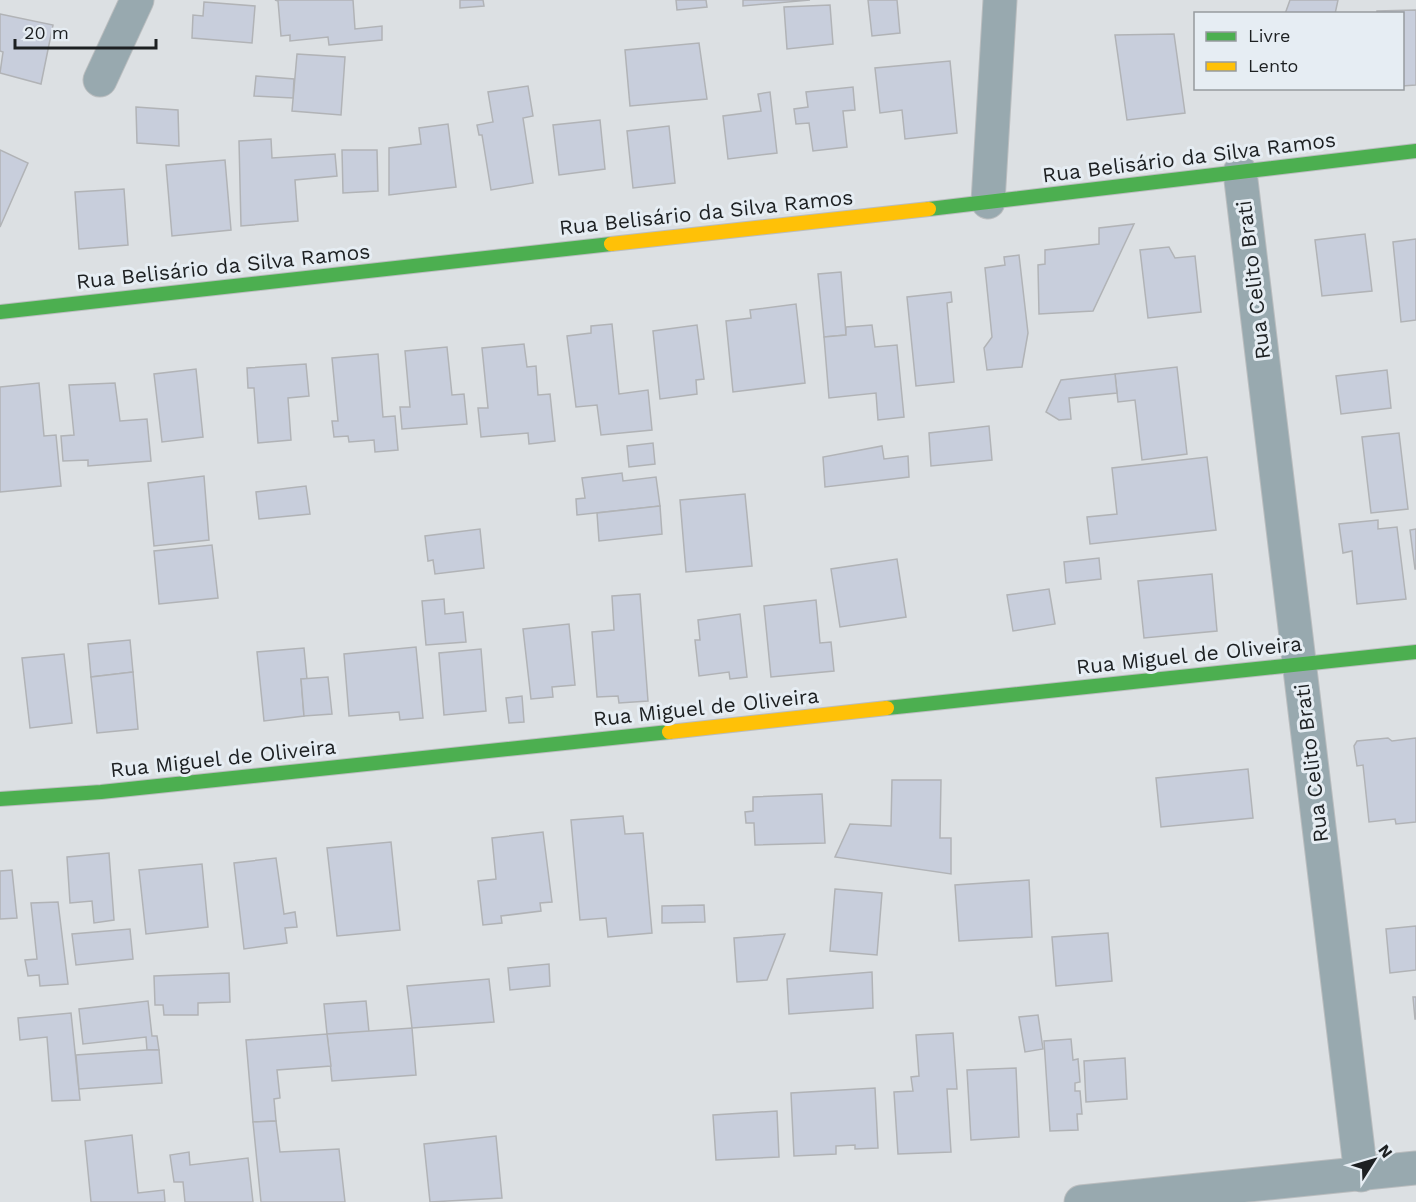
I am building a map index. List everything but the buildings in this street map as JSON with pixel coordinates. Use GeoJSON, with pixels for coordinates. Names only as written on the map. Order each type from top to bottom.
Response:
{"type":"FeatureCollection","features":[{"type":"Feature","properties":{"kind":"street"},"geometry":{"type":"LineString","coordinates":[[100,80],[138,0]]}},
{"type":"Feature","properties":{"kind":"street"},"geometry":{"type":"LineString","coordinates":[[988,202],[1000,0]]}},
{"type":"Feature","properties":{"kind":"street","name":"Rua Belisário da Silva Ramos"},"geometry":{"type":"LineString","coordinates":[[0,312],[988,202],[1416,151]]}},
{"type":"Feature","properties":{"kind":"street","name":"Rua Celito Brati"},"geometry":{"type":"LineString","coordinates":[[1240,172],[1361,1175]]}},
{"type":"Feature","properties":{"kind":"street","name":"Rua Miguel de Oliveira"},"geometry":{"type":"LineString","coordinates":[[0,799],[101,792],[1416,652]]}},
{"type":"Feature","properties":{"kind":"street"},"geometry":{"type":"LineString","coordinates":[[1081,1202],[1416,1168]]}},
{"type":"Feature","properties":{"kind":"traffic: fast"},"geometry":{"type":"LineString","coordinates":[[929,209],[1416,151]]}},
{"type":"Feature","properties":{"kind":"traffic: fast"},"geometry":{"type":"LineString","coordinates":[[0,312],[611,244]]}},
{"type":"Feature","properties":{"kind":"traffic: fast"},"geometry":{"type":"LineString","coordinates":[[887,708],[1416,652]]}},
{"type":"Feature","properties":{"kind":"traffic: fast"},"geometry":{"type":"LineString","coordinates":[[0,799],[101,792],[669,732]]}},
{"type":"Feature","properties":{"kind":"traffic: slow"},"geometry":{"type":"LineString","coordinates":[[611,244],[929,209]]}},
{"type":"Feature","properties":{"kind":"traffic: slow"},"geometry":{"type":"LineString","coordinates":[[669,732],[887,708]]}}]}
